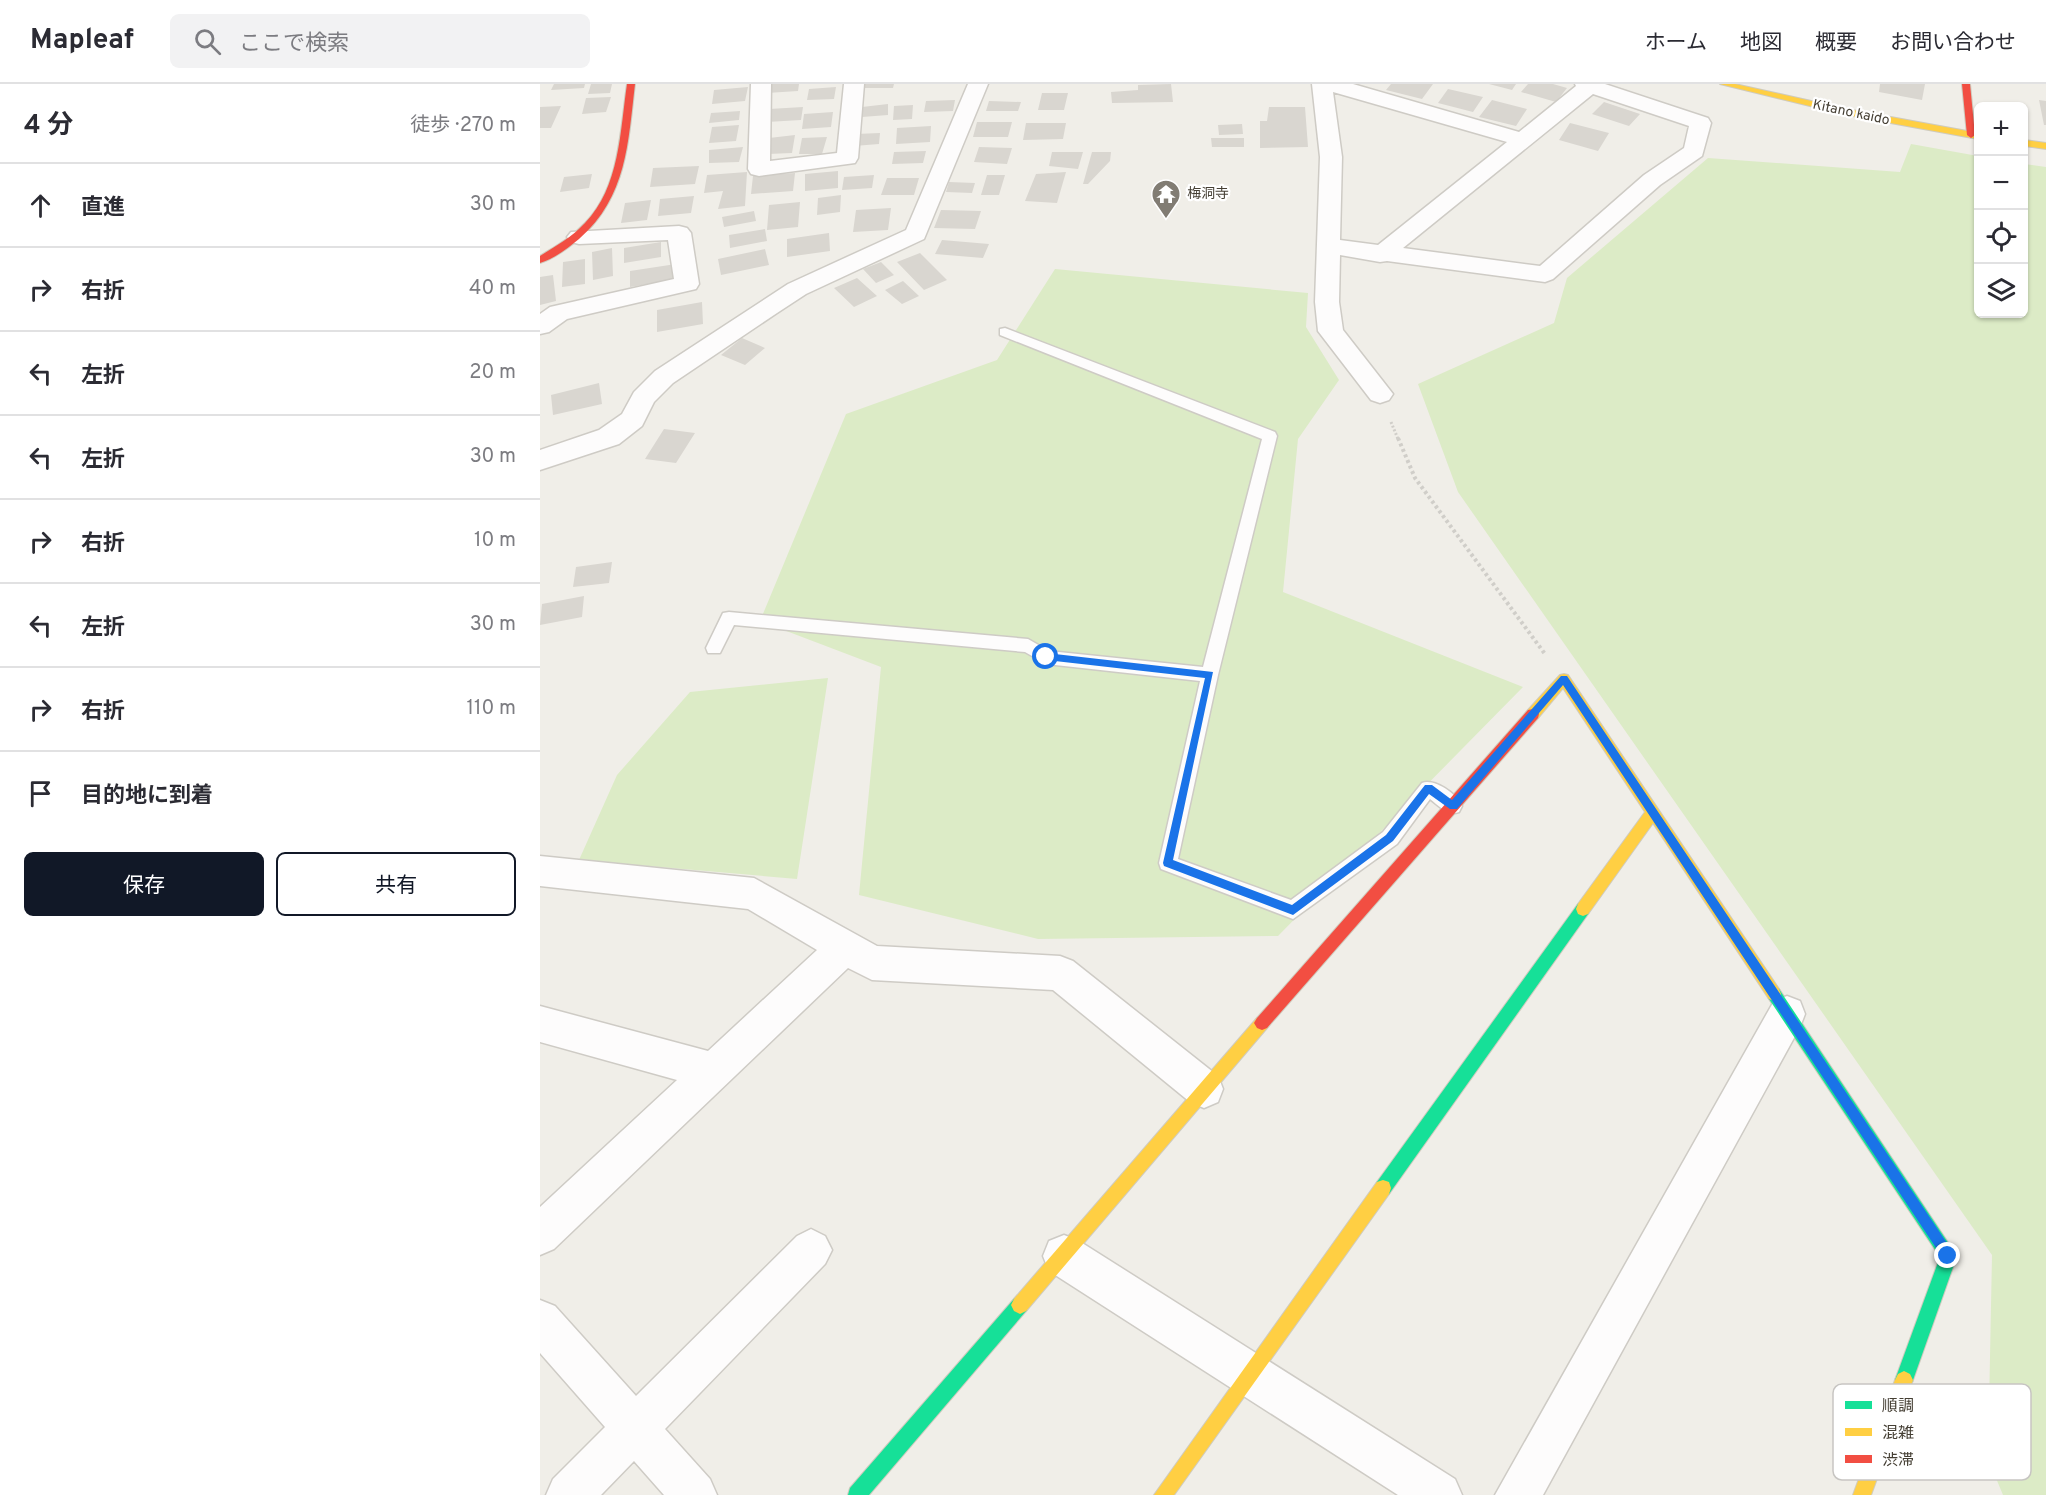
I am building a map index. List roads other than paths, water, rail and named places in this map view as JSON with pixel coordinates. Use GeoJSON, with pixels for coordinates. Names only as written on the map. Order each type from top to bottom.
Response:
{"type":"FeatureCollection","features":[{"type":"Feature","properties":{"kind":"street"},"geometry":{"type":"LineString","coordinates":[[540,260],[556,254],[579,237],[601,216],[613,193],[631,84]]}},
{"type":"Feature","properties":{"kind":"street"},"geometry":{"type":"LineString","coordinates":[[761,84],[759,169],[847,158],[854,84]]}},
{"type":"Feature","properties":{"kind":"street"},"geometry":{"type":"LineString","coordinates":[[540,460],[609,437],[633,420],[643,398],[664,377],[768,307],[797,289],[916,234],[978,84]]}},
{"type":"Feature","properties":{"kind":"street"},"geometry":{"type":"LineString","coordinates":[[1322,84],[1331,156],[1327,302],[1331,330],[1380,394]]}},
{"type":"Feature","properties":{"kind":"street"},"geometry":{"type":"LineString","coordinates":[[1330,84],[1523,140]]}},
{"type":"Feature","properties":{"kind":"street","name":"Kitano kaido"},"geometry":{"type":"LineString","coordinates":[[1724,84],[1846,112],[1974,136]]}},
{"type":"Feature","properties":{"kind":"street"},"geometry":{"type":"LineString","coordinates":[[1966,84],[1974,130]]}},
{"type":"Feature","properties":{"kind":"street"},"geometry":{"type":"LineString","coordinates":[[1330,246],[1380,255],[1545,274],[1652,180],[1694,151],[1700,123],[1588,85],[1380,255]]}},
{"type":"Feature","properties":{"kind":"street"},"geometry":{"type":"LineString","coordinates":[[2028,144],[2046,146]]}},
{"type":"Feature","properties":{"kind":"street"},"geometry":{"type":"LineString","coordinates":[[540,326],[559,314],[687,284],[680,233],[579,237]]}},
{"type":"Feature","properties":{"kind":"street"},"geometry":{"type":"LineString","coordinates":[[856,1495],[1064,1256],[1204,1089],[1564,679],[1948,1256],[1902,1384]]}},
{"type":"Feature","properties":{"kind":"street"},"geometry":{"type":"LineString","coordinates":[[1163,1495],[1653,812]]}},
{"type":"Feature","properties":{"kind":"street"},"geometry":{"type":"LineString","coordinates":[[540,871],[754,894],[872,963],[1060,974],[1204,1089]]}},
{"type":"Feature","properties":{"kind":"street"},"geometry":{"type":"LineString","coordinates":[[540,1235],[844,948]]}},
{"type":"Feature","properties":{"kind":"street"},"geometry":{"type":"LineString","coordinates":[[1518,1495],[1787,1014]]}},
{"type":"Feature","properties":{"kind":"street"},"geometry":{"type":"LineString","coordinates":[[540,1024],[712,1071]]}},
{"type":"Feature","properties":{"kind":"street"},"geometry":{"type":"LineString","coordinates":[[569,1495],[811,1250]]}},
{"type":"Feature","properties":{"kind":"street"},"geometry":{"type":"LineString","coordinates":[[1064,1256],[1439,1495]]}},
{"type":"Feature","properties":{"kind":"street"},"geometry":{"type":"LineString","coordinates":[[540,1321],[694,1495]]}},
{"type":"Feature","properties":{"kind":"street"},"geometry":{"type":"LineString","coordinates":[[1862,1495],[1867,1480]]}},
{"type":"Feature","properties":{"kind":"lane"},"geometry":{"type":"LineString","coordinates":[[1005,332],[1270,436],[1210,675],[1168,863],[1293,910],[1389,838],[1428,788],[1453,806]]}},
{"type":"Feature","properties":{"kind":"lane"},"geometry":{"type":"LineString","coordinates":[[714,648],[729,618],[1028,646],[1046,657],[1210,675]]}},
{"type":"Feature","properties":{"kind":"place","name":"梅洞寺"},"geometry":{"type":"Point","coordinates":[1166,220]}}]}
